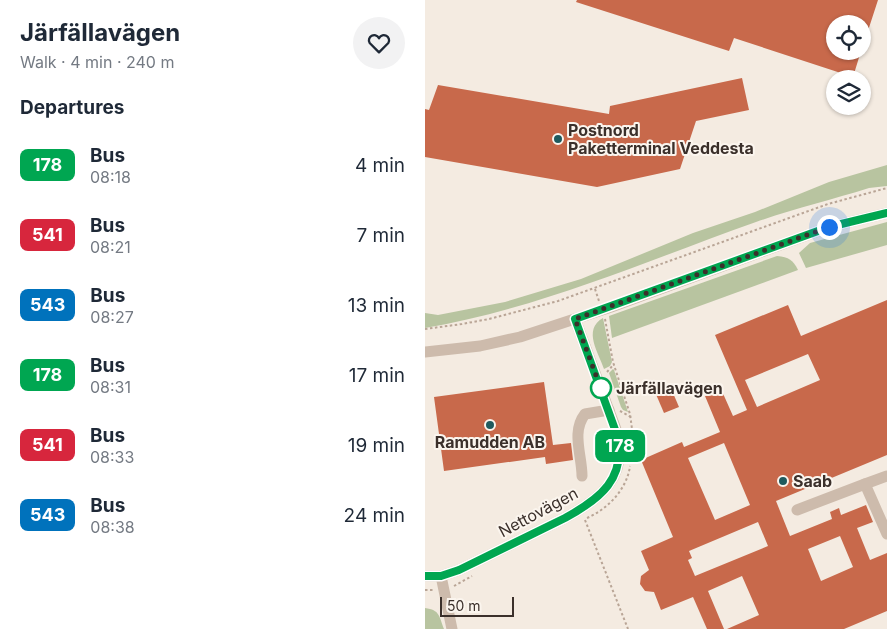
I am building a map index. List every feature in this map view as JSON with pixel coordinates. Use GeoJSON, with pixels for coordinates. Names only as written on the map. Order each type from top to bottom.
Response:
{"type":"FeatureCollection","features":[{"type":"Feature","properties":{"kind":"street"},"geometry":{"type":"LineString","coordinates":[[425,352],[488,344],[519,337],[575,319],[829,227],[887,213]]}},
{"type":"Feature","properties":{"kind":"street","name":"Nettovägen"},"geometry":{"type":"LineString","coordinates":[[425,576],[441,576],[459,570],[565,518],[602,494],[613,477],[620,450],[614,410],[575,319]]}},
{"type":"Feature","properties":{"kind":"street"},"geometry":{"type":"LineString","coordinates":[[581,476],[579,422],[585,414],[614,410]]}},
{"type":"Feature","properties":{"kind":"street"},"geometry":{"type":"LineString","coordinates":[[797,510],[887,476]]}},
{"type":"Feature","properties":{"kind":"street"},"geometry":{"type":"LineString","coordinates":[[865,484],[887,534]]}},
{"type":"Feature","properties":{"kind":"street"},"geometry":{"type":"LineString","coordinates":[[441,576],[453,629]]}},
{"type":"Feature","properties":{"kind":"path"},"geometry":{"type":"LineString","coordinates":[[425,329],[462,324],[517,312],[595,289],[828,204],[887,188]]}},
{"type":"Feature","properties":{"kind":"path"},"geometry":{"type":"LineString","coordinates":[[595,289],[600,301]]}},
{"type":"Feature","properties":{"kind":"path"},"geometry":{"type":"LineString","coordinates":[[605,318],[614,364],[627,400],[633,429]]}},
{"type":"Feature","properties":{"kind":"path"},"geometry":{"type":"LineString","coordinates":[[606,372],[614,364]]}},
{"type":"Feature","properties":{"kind":"path"},"geometry":{"type":"LineString","coordinates":[[614,410],[631,417]]}},
{"type":"Feature","properties":{"kind":"path"},"geometry":{"type":"LineString","coordinates":[[584,519],[628,629]]}},
{"type":"Feature","properties":{"kind":"path"},"geometry":{"type":"LineString","coordinates":[[425,590],[435,590]]}},
{"type":"Feature","properties":{"kind":"green space"},"geometry":{"type":"Polygon","coordinates":[[[887,165],[887,186],[869,188],[770,217],[552,296],[468,319],[425,328],[425,313],[438,315],[505,302],[581,279],[693,233],[755,212],[829,182],[887,165]]]}},
{"type":"Feature","properties":{"kind":"green space"},"geometry":{"type":"Polygon","coordinates":[[[887,222],[887,245],[806,268],[799,253],[810,243],[887,222]]]}},
{"type":"Feature","properties":{"kind":"green space"},"geometry":{"type":"Polygon","coordinates":[[[777,256],[790,260],[798,270],[612,338],[609,316],[777,256]]]}},
{"type":"Feature","properties":{"kind":"green space"},"geometry":{"type":"Polygon","coordinates":[[[603,318],[612,362],[610,366],[604,369],[593,335],[597,323],[603,318]]]}},
{"type":"Feature","properties":{"kind":"green space"},"geometry":{"type":"Polygon","coordinates":[[[613,369],[628,412],[621,407],[609,373],[613,369]]]}},
{"type":"Feature","properties":{"kind":"green space"},"geometry":{"type":"Polygon","coordinates":[[[425,608],[436,612],[444,629],[425,629],[425,608]]]}},
{"type":"Feature","properties":{"kind":"building"},"geometry":{"type":"Polygon","coordinates":[[[577,0],[878,0],[871,22],[871,15],[826,15],[826,60],[858,60],[855,70],[832,70],[734,38],[729,51],[576,2],[577,0]]]}},
{"type":"Feature","properties":{"kind":"building","name":"Postnord Paketterminal Veddesta"},"geometry":{"type":"Polygon","coordinates":[[[742,78],[749,110],[696,121],[680,169],[597,187],[425,157],[425,109],[429,110],[438,85],[609,114],[610,106],[742,78]]]}},
{"type":"Feature","properties":{"kind":"building","name":"Saab"},"geometry":{"type":"Polygon","coordinates":[[[887,300],[887,455],[776,501],[790,536],[832,519],[830,512],[839,508],[841,515],[866,505],[873,522],[857,528],[870,560],[887,553],[887,611],[844,629],[727,629],[759,615],[742,576],[708,591],[724,629],[707,629],[693,597],[661,610],[654,592],[645,591],[640,584],[641,576],[649,570],[641,551],[673,537],[641,460],[682,442],[684,447],[720,432],[705,396],[721,389],[733,416],[747,410],[715,335],[788,305],[801,336],[887,300]],[[808,354],[745,380],[757,407],[820,380],[808,354]],[[724,443],[688,458],[715,520],[750,505],[724,443]],[[758,522],[689,551],[692,558],[688,560],[695,576],[768,546],[758,522]],[[840,536],[808,549],[821,581],[853,567],[840,536]]]}},
{"type":"Feature","properties":{"kind":"building"},"geometry":{"type":"Polygon","coordinates":[[[544,382],[553,445],[571,443],[573,460],[546,464],[545,457],[444,471],[434,397],[544,382]]]}},
{"type":"Feature","properties":{"kind":"building"},"geometry":{"type":"Polygon","coordinates":[[[670,386],[679,407],[664,413],[655,392],[670,386]]]}},
{"type":"Feature","properties":{"kind":"bus line","name":"178"},"geometry":{"type":"LineString","coordinates":[[425,576],[450,574],[565,518],[593,501],[608,486],[617,467],[620,450],[603,394],[575,319],[829,227],[887,213]]}},
{"type":"Feature","properties":{"kind":"place","name":"Postnord Paketterminal Veddesta"},"geometry":{"type":"Point","coordinates":[558,139]}},
{"type":"Feature","properties":{"kind":"place","name":"Järfällavägen"},"geometry":{"type":"Point","coordinates":[601,388]}},
{"type":"Feature","properties":{"kind":"place","name":"Ramudden AB"},"geometry":{"type":"Point","coordinates":[490,425]}},
{"type":"Feature","properties":{"kind":"place","name":"Saab"},"geometry":{"type":"Point","coordinates":[783,481]}},
{"type":"Feature","properties":{"kind":"route"},"geometry":{"type":"LineString","coordinates":[[601,388],[603,394],[575,319],[829,227]]}}]}
